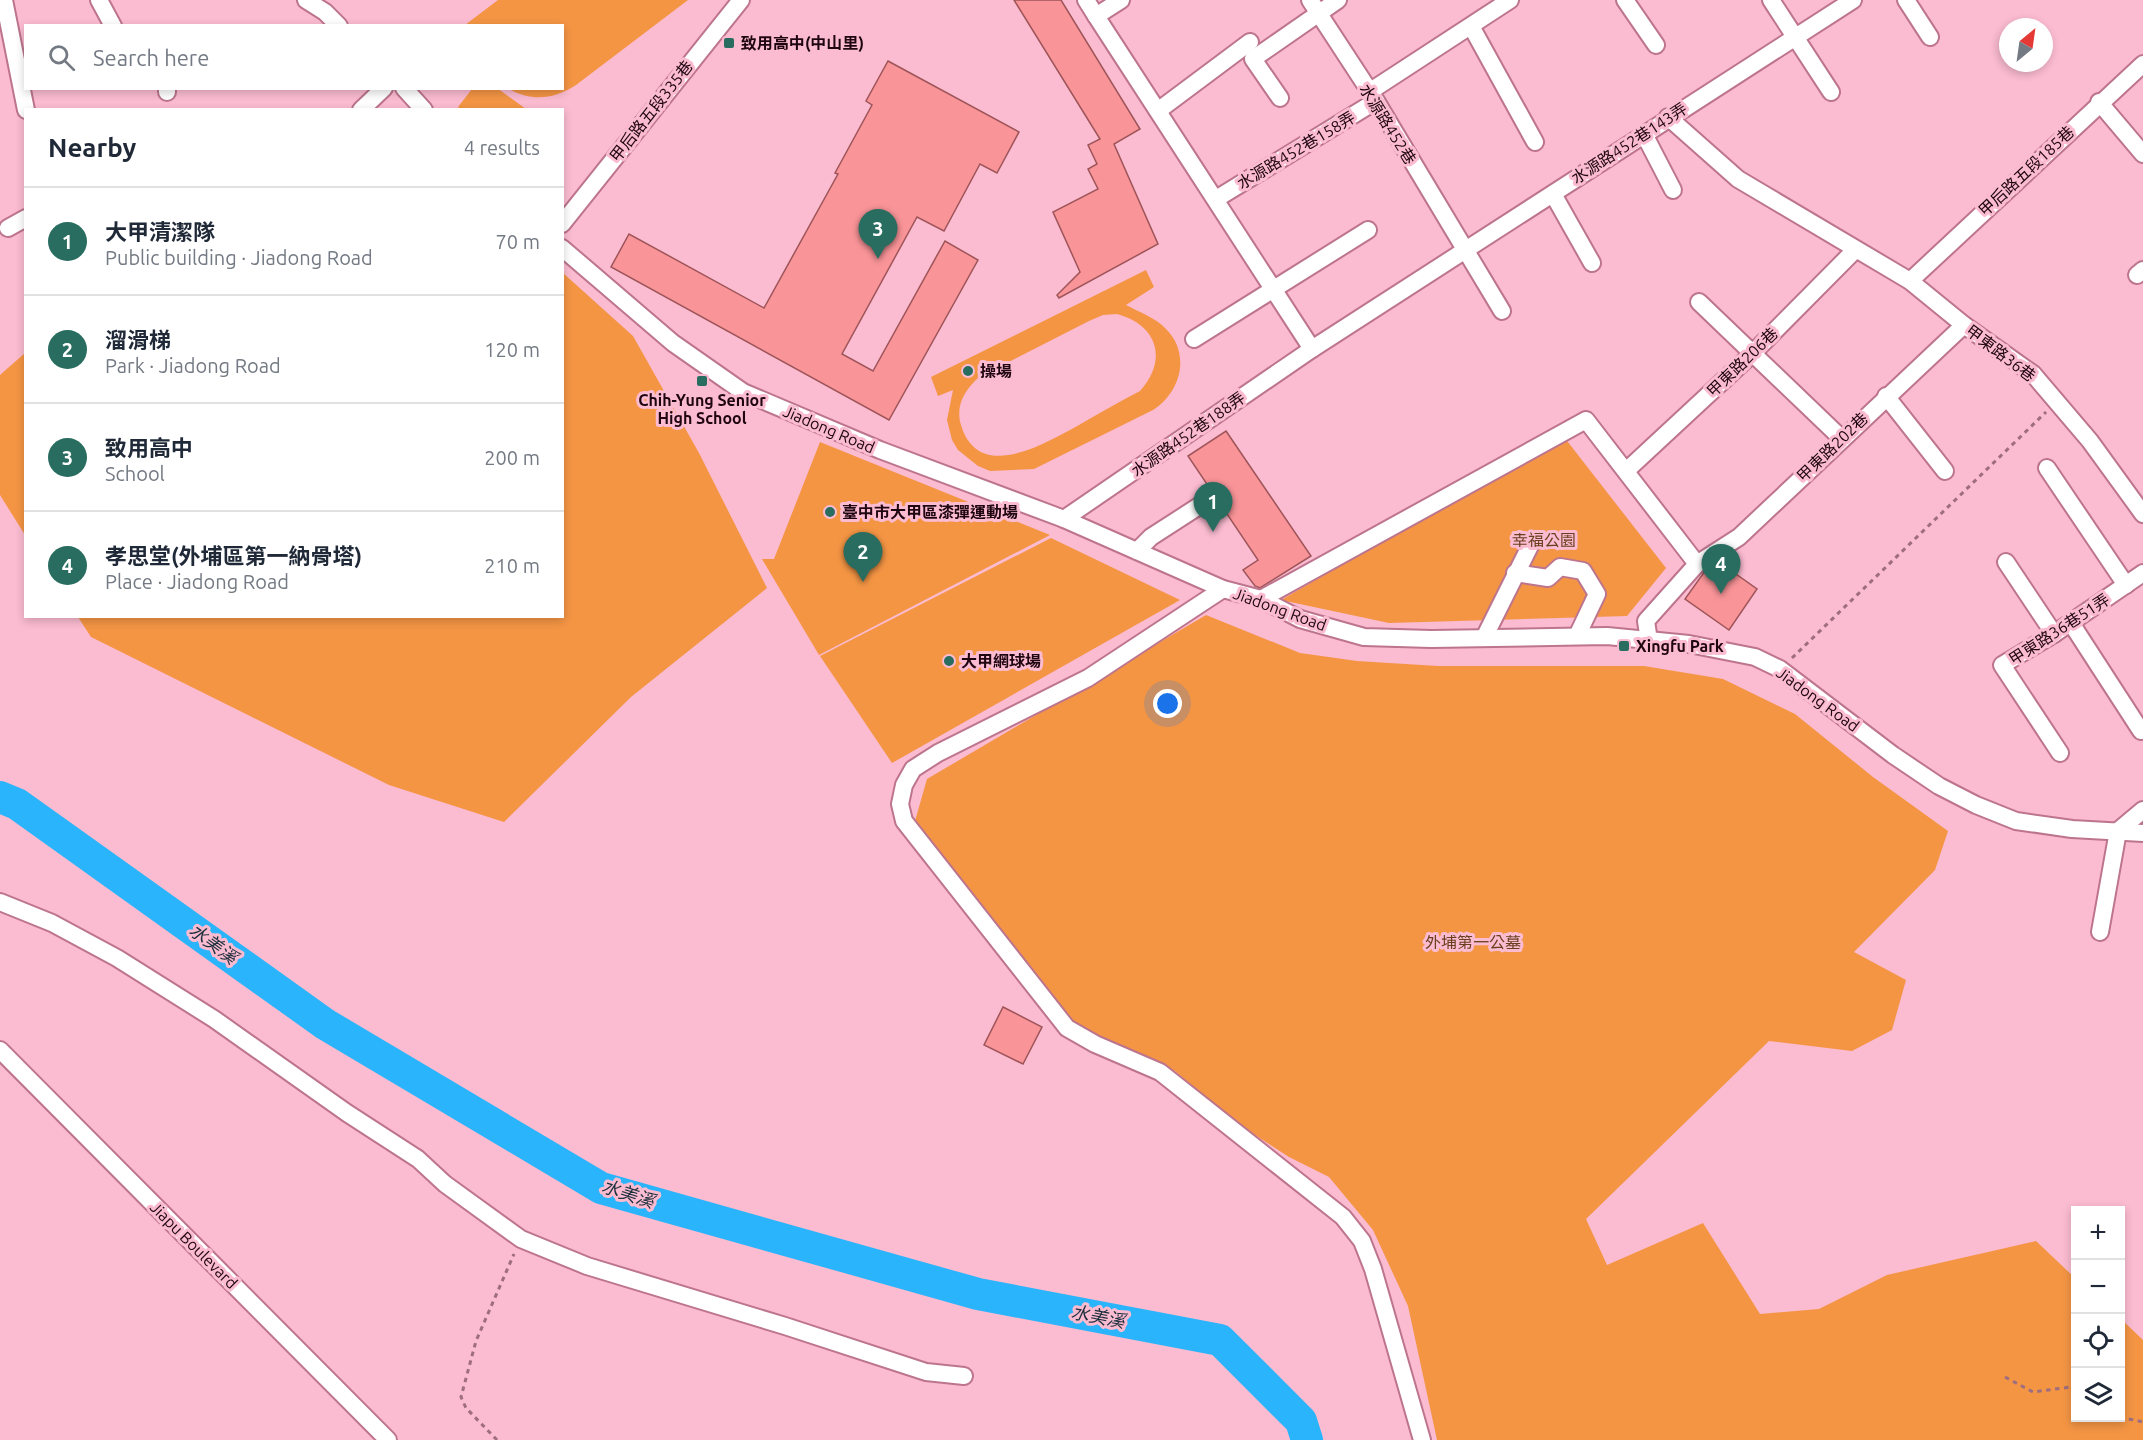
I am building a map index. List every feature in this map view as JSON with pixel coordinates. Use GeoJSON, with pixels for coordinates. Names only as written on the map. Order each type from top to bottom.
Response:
{"type":"FeatureCollection","features":[{"type":"Feature","properties":{"kind":"street"},"geometry":{"type":"LineString","coordinates":[[99,0],[112,24]]}},
{"type":"Feature","properties":{"kind":"street"},"geometry":{"type":"LineString","coordinates":[[306,0],[325,12],[337,24]]}},
{"type":"Feature","properties":{"kind":"street","name":"甲后路五段335巷"},"geometry":{"type":"LineString","coordinates":[[564,221],[741,0]]}},
{"type":"Feature","properties":{"kind":"street"},"geometry":{"type":"LineString","coordinates":[[1086,0],[1216,199],[1271,289],[1312,349]]}},
{"type":"Feature","properties":{"kind":"street"},"geometry":{"type":"LineString","coordinates":[[1096,16],[1121,0]]}},
{"type":"Feature","properties":{"kind":"street"},"geometry":{"type":"LineString","coordinates":[[1280,98],[1253,59],[1314,7],[1338,0]]}},
{"type":"Feature","properties":{"kind":"street","name":"水源路452巷158弄"},"geometry":{"type":"LineString","coordinates":[[1216,199],[1373,97],[1510,0]]}},
{"type":"Feature","properties":{"kind":"street"},"geometry":{"type":"LineString","coordinates":[[1624,0],[1656,45]]}},
{"type":"Feature","properties":{"kind":"street"},"geometry":{"type":"LineString","coordinates":[[1771,0],[1831,92]]}},
{"type":"Feature","properties":{"kind":"street","name":"水源路452巷143弄"},"geometry":{"type":"LineString","coordinates":[[1464,251],[1668,117],[1797,38],[1853,0]]}},
{"type":"Feature","properties":{"kind":"street"},"geometry":{"type":"LineString","coordinates":[[1906,0],[1930,37]]}},
{"type":"Feature","properties":{"kind":"street","name":"水源路452巷"},"geometry":{"type":"LineString","coordinates":[[1314,7],[1373,97],[1502,311]]}},
{"type":"Feature","properties":{"kind":"street"},"geometry":{"type":"LineString","coordinates":[[3,11],[26,108]]}},
{"type":"Feature","properties":{"kind":"street"},"geometry":{"type":"LineString","coordinates":[[1471,26],[1535,142]]}},
{"type":"Feature","properties":{"kind":"street"},"geometry":{"type":"LineString","coordinates":[[1159,110],[1250,42]]}},
{"type":"Feature","properties":{"kind":"street","name":"甲后路五段185巷"},"geometry":{"type":"LineString","coordinates":[[1910,281],[2099,102],[2143,64]]}},
{"type":"Feature","properties":{"kind":"street"},"geometry":{"type":"LineString","coordinates":[[363,108],[382,90]]}},
{"type":"Feature","properties":{"kind":"street"},"geometry":{"type":"LineString","coordinates":[[406,90],[422,108]]}},
{"type":"Feature","properties":{"kind":"street"},"geometry":{"type":"LineString","coordinates":[[2099,102],[2143,154]]}},
{"type":"Feature","properties":{"kind":"street","name":"甲東路36巷"},"geometry":{"type":"LineString","coordinates":[[1668,117],[1738,179],[1910,281],[1964,325],[2033,374],[2090,441],[2143,514]]}},
{"type":"Feature","properties":{"kind":"street"},"geometry":{"type":"LineString","coordinates":[[1644,134],[1673,190]]}},
{"type":"Feature","properties":{"kind":"street"},"geometry":{"type":"LineString","coordinates":[[1552,194],[1592,263]]}},
{"type":"Feature","properties":{"kind":"street"},"geometry":{"type":"LineString","coordinates":[[8,228],[24,219]]}},
{"type":"Feature","properties":{"kind":"street"},"geometry":{"type":"LineString","coordinates":[[1194,339],[1368,230]]}},
{"type":"Feature","properties":{"kind":"street","name":"Jiadong Road"},"geometry":{"type":"LineString","coordinates":[[564,250],[673,343],[742,392],[880,450],[1064,519],[1223,589],[1261,599],[1300,619],[1364,637],[1431,639],[1485,636],[1607,636],[1689,645],[1755,657],[1780,669],[1893,755],[1939,786],[1976,805],[2016,821],[2072,829],[2143,833]]}},
{"type":"Feature","properties":{"kind":"street","name":"甲東路206巷"},"geometry":{"type":"LineString","coordinates":[[1626,471],[1751,355],[1855,250]]}},
{"type":"Feature","properties":{"kind":"street","name":"水源路452巷188弄"},"geometry":{"type":"LineString","coordinates":[[1064,519],[1312,349],[1464,251]]}},
{"type":"Feature","properties":{"kind":"street"},"geometry":{"type":"LineString","coordinates":[[1699,302],[1751,355],[1841,438]]}},
{"type":"Feature","properties":{"kind":"street","name":"甲東路202巷"},"geometry":{"type":"LineString","coordinates":[[1649,641],[1646,621],[1697,564],[1739,537],[1841,438],[1964,325]]}},
{"type":"Feature","properties":{"kind":"street"},"geometry":{"type":"LineString","coordinates":[[1886,396],[1945,471]]}},
{"type":"Feature","properties":{"kind":"street"},"geometry":{"type":"LineString","coordinates":[[1261,599],[1586,420],[1697,564]]}},
{"type":"Feature","properties":{"kind":"street"},"geometry":{"type":"LineString","coordinates":[[2047,468],[2138,579]]}},
{"type":"Feature","properties":{"kind":"street"},"geometry":{"type":"LineString","coordinates":[[1137,551],[1151,537],[1199,506]]}},
{"type":"Feature","properties":{"kind":"street"},"geometry":{"type":"LineString","coordinates":[[1485,636],[1530,546]]}},
{"type":"Feature","properties":{"kind":"street"},"geometry":{"type":"LineString","coordinates":[[2006,562],[2054,634]]}},
{"type":"Feature","properties":{"kind":"street"},"geometry":{"type":"LineString","coordinates":[[1515,573],[1548,578],[1560,567],[1583,571],[1597,594],[1577,636]]}},
{"type":"Feature","properties":{"kind":"street","name":"甲東路36巷51弄"},"geometry":{"type":"LineString","coordinates":[[2060,753],[2002,665],[2138,579]]}},
{"type":"Feature","properties":{"kind":"street"},"geometry":{"type":"LineString","coordinates":[[1223,589],[1088,678],[938,753],[914,769],[904,785],[900,804],[904,821],[1067,1028],[1095,1044],[1160,1072],[1343,1217],[1362,1241],[1373,1269],[1422,1440]]}},
{"type":"Feature","properties":{"kind":"street"},"geometry":{"type":"LineString","coordinates":[[2071,623],[2141,730]]}},
{"type":"Feature","properties":{"kind":"street"},"geometry":{"type":"LineString","coordinates":[[2100,932],[2118,831],[2143,810]]}},
{"type":"Feature","properties":{"kind":"street"},"geometry":{"type":"LineString","coordinates":[[0,902],[52,923],[117,958],[214,1018],[347,1113],[418,1159],[444,1184],[521,1239],[587,1266],[926,1372],[964,1376]]}},
{"type":"Feature","properties":{"kind":"street","name":"Jiapu Boulevard"},"geometry":{"type":"LineString","coordinates":[[0,1050],[388,1440]]}},
{"type":"Feature","properties":{"kind":"path"},"geometry":{"type":"LineString","coordinates":[[1780,669],[2056,402]]}},
{"type":"Feature","properties":{"kind":"path"},"geometry":{"type":"LineString","coordinates":[[497,1440],[466,1408],[461,1397],[476,1341],[521,1239]]}},
{"type":"Feature","properties":{"kind":"path"},"geometry":{"type":"LineString","coordinates":[[2005,1377],[2032,1392],[2071,1386]]}},
{"type":"Feature","properties":{"kind":"path"},"geometry":{"type":"LineString","coordinates":[[2125,1418],[2143,1422]]}},
{"type":"Feature","properties":{"kind":"green space"},"geometry":{"type":"Polygon","coordinates":[[[498,0],[688,0],[576,85],[552,96],[543,97],[526,96],[511,90],[564,90],[564,24],[466,24],[498,0]]]}},
{"type":"Feature","properties":{"kind":"green space"},"geometry":{"type":"Polygon","coordinates":[[[471,90],[500,90],[525,108],[459,108],[471,90]]]}},
{"type":"Feature","properties":{"kind":"green space","name":"操場"},"geometry":{"type":"Polygon","coordinates":[[[1146,270],[1154,287],[1126,305],[1152,318],[1166,329],[1174,339],[1180,361],[1176,383],[1163,402],[1153,410],[1034,469],[990,471],[978,466],[958,450],[952,440],[947,420],[953,390],[938,396],[931,377],[1146,270]],[[1117,314],[1103,315],[979,377],[962,398],[959,411],[961,425],[970,443],[983,453],[998,456],[1015,454],[1050,441],[1140,391],[1149,379],[1156,356],[1150,335],[1131,319],[1117,314]]]}},
{"type":"Feature","properties":{"kind":"green space"},"geometry":{"type":"Polygon","coordinates":[[[564,274],[633,336],[699,453],[767,588],[631,697],[504,822],[389,785],[91,637],[79,618],[564,618],[564,274]]]}},
{"type":"Feature","properties":{"kind":"green space"},"geometry":{"type":"Polygon","coordinates":[[[24,354],[24,533],[0,495],[0,375],[24,354]]]}},
{"type":"Feature","properties":{"kind":"green space","name":"幸福公園"},"geometry":{"type":"Polygon","coordinates":[[[1564,437],[1666,568],[1627,616],[1389,623],[1281,600],[1564,437]]]}},
{"type":"Feature","properties":{"kind":"green space"},"geometry":{"type":"Polygon","coordinates":[[[820,442],[1050,535],[819,655],[762,559],[774,559],[820,442]]]}},
{"type":"Feature","properties":{"kind":"green space","name":"大甲網球場"},"geometry":{"type":"Polygon","coordinates":[[[1051,538],[1180,600],[892,763],[820,656],[1051,538]]]}},
{"type":"Feature","properties":{"kind":"green space","name":"外埔第一公墓"},"geometry":{"type":"Polygon","coordinates":[[[1206,615],[1300,653],[1357,661],[1438,666],[1644,666],[1723,679],[1795,714],[1873,777],[1948,831],[1935,870],[1854,952],[1906,980],[1892,1030],[1852,1051],[1769,1041],[1586,1219],[1607,1265],[1703,1223],[1760,1314],[1819,1309],[1887,1275],[2036,1241],[2071,1274],[2071,1422],[2125,1422],[2125,1323],[2143,1340],[2143,1440],[1437,1440],[1408,1306],[1373,1230],[1329,1177],[1289,1157],[1235,1122],[1175,1071],[1081,1037],[971,902],[915,821],[927,779],[1206,615]]]}},
{"type":"Feature","properties":{"kind":"building"},"geometry":{"type":"Polygon","coordinates":[[[1014,0],[1061,0],[1140,129],[1114,144],[1158,244],[1059,298],[1057,295],[1080,272],[1053,212],[1098,189],[1088,169],[1097,164],[1088,145],[1100,139],[1014,0]]]}},
{"type":"Feature","properties":{"kind":"building"},"geometry":{"type":"Polygon","coordinates":[[[888,61],[1019,132],[997,173],[980,164],[944,231],[917,217],[842,354],[873,371],[945,241],[978,260],[889,420],[611,267],[629,234],[764,308],[838,174],[835,173],[872,105],[866,101],[888,61]]]}},
{"type":"Feature","properties":{"kind":"building"},"geometry":{"type":"Polygon","coordinates":[[[1226,431],[1311,556],[1260,588],[1255,586],[1243,570],[1258,560],[1188,456],[1226,431]]]}},
{"type":"Feature","properties":{"kind":"building"},"geometry":{"type":"Polygon","coordinates":[[[1719,562],[1757,589],[1729,630],[1685,599],[1705,571],[1719,562]]]}},
{"type":"Feature","properties":{"kind":"building"},"geometry":{"type":"Polygon","coordinates":[[[1003,1007],[1042,1027],[1023,1064],[984,1045],[1003,1007]]]}},
{"type":"Feature","properties":{"kind":"waterway","name":"水美溪"},"geometry":{"type":"LineString","coordinates":[[0,797],[17,804],[325,1024],[601,1188],[978,1294],[1220,1340],[1301,1421],[1307,1440]]}},
{"type":"Feature","properties":{"kind":"place","name":"致用高中(中山里)"},"geometry":{"type":"Point","coordinates":[729,43]}},
{"type":"Feature","properties":{"kind":"place","name":"致用高中"},"geometry":{"type":"Point","coordinates":[878,259]}},
{"type":"Feature","properties":{"kind":"place","name":"操場"},"geometry":{"type":"Point","coordinates":[968,371]}},
{"type":"Feature","properties":{"kind":"place","name":"Chih-Yung Senior High School"},"geometry":{"type":"Point","coordinates":[702,381]}},
{"type":"Feature","properties":{"kind":"place","name":"臺中市大甲區漆彈運動場"},"geometry":{"type":"Point","coordinates":[830,512]}},
{"type":"Feature","properties":{"kind":"place","name":"大甲清潔隊"},"geometry":{"type":"Point","coordinates":[1213,532]}},
{"type":"Feature","properties":{"kind":"place","name":"溜滑梯"},"geometry":{"type":"Point","coordinates":[863,582]}},
{"type":"Feature","properties":{"kind":"place","name":"孝思堂(外埔區第一納骨塔)"},"geometry":{"type":"Point","coordinates":[1721,594]}},
{"type":"Feature","properties":{"kind":"place","name":"Xingfu Park"},"geometry":{"type":"Point","coordinates":[1624,646]}},
{"type":"Feature","properties":{"kind":"place","name":"大甲網球場"},"geometry":{"type":"Point","coordinates":[949,661]}}]}
